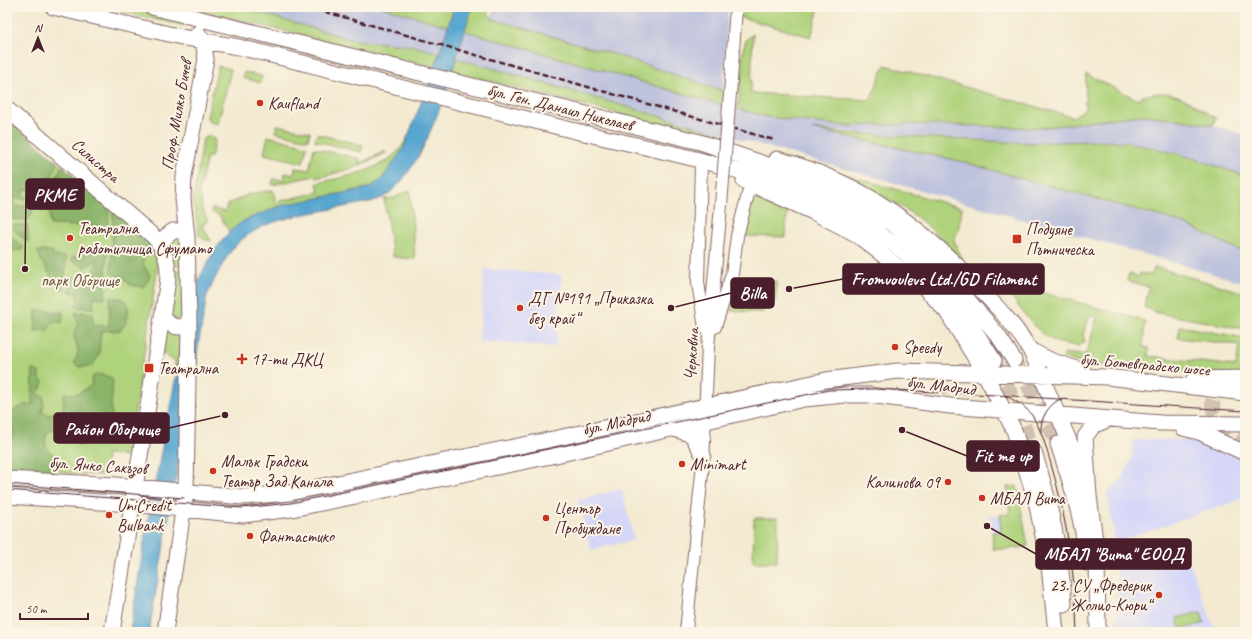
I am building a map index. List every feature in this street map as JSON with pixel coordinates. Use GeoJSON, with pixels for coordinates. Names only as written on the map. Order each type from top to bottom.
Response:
{"type":"FeatureCollection","features":[{"type":"Feature","properties":{"kind":"main road","name":"бул. Ген. Данаил Николаев"},"geometry":{"type":"LineString","coordinates":[[53,7],[202,41],[239,47],[698,161],[783,184],[818,199],[867,226],[901,251],[936,281],[956,304],[994,361]]}},
{"type":"Feature","properties":{"kind":"main road","name":"бул. Ген. Данаил Николаев"},"geometry":{"type":"LineString","coordinates":[[152,7],[700,142],[796,175],[892,224],[926,251],[999,337],[1014,360]]}},
{"type":"Feature","properties":{"kind":"main road","name":"Проф. Милко Бичев"},"geometry":{"type":"LineString","coordinates":[[165,632],[186,491],[189,322],[186,230],[183,199],[184,176],[206,59],[202,41],[188,21],[181,14]]}},
{"type":"Feature","properties":{"kind":"main road","name":"Силистра"},"geometry":{"type":"LineString","coordinates":[[7,109],[82,173],[159,242]]}},
{"type":"Feature","properties":{"kind":"main road"},"geometry":{"type":"LineString","coordinates":[[700,142],[800,165],[829,176],[873,198],[902,217],[949,256],[995,305],[1030,350],[1072,447],[1089,496]]}},
{"type":"Feature","properties":{"kind":"main road"},"geometry":{"type":"LineString","coordinates":[[698,161],[751,183],[856,234],[892,260],[924,288],[947,312],[985,374],[1014,430],[1036,501],[1050,566],[1056,632]]}},
{"type":"Feature","properties":{"kind":"main road"},"geometry":{"type":"LineString","coordinates":[[112,632],[168,270],[165,253],[159,242],[174,231],[186,230]]}},
{"type":"Feature","properties":{"kind":"main road"},"geometry":{"type":"LineString","coordinates":[[162,316],[168,324],[176,327],[183,326],[189,322]]}},
{"type":"Feature","properties":{"kind":"main road"},"geometry":{"type":"LineString","coordinates":[[1030,350],[1063,364],[1107,377]]}},
{"type":"Feature","properties":{"kind":"main road","name":"бул. Мадрид"},"geometry":{"type":"LineString","coordinates":[[186,491],[243,497],[289,493],[826,380],[860,375],[898,371],[1041,375]]}},
{"type":"Feature","properties":{"kind":"main road","name":"бул. Ботевградско шосе"},"geometry":{"type":"LineString","coordinates":[[1041,375],[1107,377],[1245,393]]}},
{"type":"Feature","properties":{"kind":"main road"},"geometry":{"type":"LineString","coordinates":[[1139,380],[1245,378]]}},
{"type":"Feature","properties":{"kind":"main road","name":"бул. Мадрид"},"geometry":{"type":"LineString","coordinates":[[184,510],[242,515],[292,509],[674,429],[804,399],[845,395],[869,395],[925,404],[1058,415]]}},
{"type":"Feature","properties":{"kind":"main road"},"geometry":{"type":"LineString","coordinates":[[1058,415],[1161,423],[1245,424]]}},
{"type":"Feature","properties":{"kind":"main road"},"geometry":{"type":"LineString","coordinates":[[1098,632],[1097,555],[1089,496],[1085,437],[1093,426],[1110,419]]}},
{"type":"Feature","properties":{"kind":"main road"},"geometry":{"type":"LineString","coordinates":[[1161,423],[1199,432],[1245,453]]}},
{"type":"Feature","properties":{"kind":"main road"},"geometry":{"type":"LineString","coordinates":[[674,429],[692,435],[704,454]]}},
{"type":"Feature","properties":{"kind":"main road"},"geometry":{"type":"LineString","coordinates":[[1058,444],[1072,487],[1086,549],[1089,632]]}},
{"type":"Feature","properties":{"kind":"main road"},"geometry":{"type":"LineString","coordinates":[[1034,452],[1054,522],[1062,578],[1065,632]]}},
{"type":"Feature","properties":{"kind":"main road","name":"бул. Янко Сакъзов"},"geometry":{"type":"LineString","coordinates":[[7,479],[135,486],[186,491]]}},
{"type":"Feature","properties":{"kind":"main road"},"geometry":{"type":"LineString","coordinates":[[7,496],[132,504],[184,510]]}},
{"type":"Feature","properties":{"kind":"street","name":"Черковна"},"geometry":{"type":"LineString","coordinates":[[686,632],[704,454],[708,347],[720,217],[736,7]]}},
{"type":"Feature","properties":{"kind":"street"},"geometry":{"type":"LineString","coordinates":[[698,161],[698,282],[708,347]]}},
{"type":"Feature","properties":{"kind":"street"},"geometry":{"type":"LineString","coordinates":[[708,347],[732,274],[737,236],[751,183]]}},
{"type":"Feature","properties":{"kind":"shaded area"},"geometry":{"type":"Polygon","coordinates":[[[239,7],[382,7],[767,117],[845,126],[916,124],[1039,128],[1141,115],[1213,125],[1245,135],[1245,176],[1180,154],[1126,142],[1091,141],[1027,143],[818,130],[959,161],[1185,224],[1245,253],[1245,283],[439,53],[413,46],[353,40],[239,7]]]}},
{"type":"Feature","properties":{"kind":"shaded area"},"geometry":{"type":"Polygon","coordinates":[[[495,7],[728,7],[723,91],[610,53],[491,19],[495,7]]]}},
{"type":"Feature","properties":{"kind":"shaded area","name":"ДГ №191 „Приказка без край“"},"geometry":{"type":"Polygon","coordinates":[[[485,269],[562,275],[556,347],[479,341],[485,269]]]}},
{"type":"Feature","properties":{"kind":"shaded area"},"geometry":{"type":"Polygon","coordinates":[[[1133,440],[1192,440],[1216,445],[1245,460],[1245,498],[1116,542],[1107,495],[1124,476],[1132,458],[1133,440]]]}},
{"type":"Feature","properties":{"kind":"shaded area"},"geometry":{"type":"Polygon","coordinates":[[[622,489],[634,540],[591,550],[578,500],[622,489]]]}},
{"type":"Feature","properties":{"kind":"shaded area"},"geometry":{"type":"Polygon","coordinates":[[[988,515],[1000,515],[1001,532],[992,532],[991,518],[988,515]]]}},
{"type":"Feature","properties":{"kind":"shaded area","name":"23. СУ „Фредерик Жолио-Кюри“"},"geometry":{"type":"Polygon","coordinates":[[[1180,538],[1216,632],[1116,632],[1117,557],[1180,538]]]}},
{"type":"Feature","properties":{"kind":"green space"},"geometry":{"type":"Polygon","coordinates":[[[98,7],[131,7],[180,20],[185,26],[98,7]]]}},
{"type":"Feature","properties":{"kind":"green space"},"geometry":{"type":"Polygon","coordinates":[[[198,7],[239,7],[353,40],[413,46],[439,53],[435,67],[197,10],[198,7]]]}},
{"type":"Feature","properties":{"kind":"green space"},"geometry":{"type":"Polygon","coordinates":[[[382,7],[454,7],[450,20],[466,24],[472,7],[485,7],[492,19],[610,53],[723,91],[722,105],[382,7]]]}},
{"type":"Feature","properties":{"kind":"green space"},"geometry":{"type":"Polygon","coordinates":[[[736,7],[819,7],[811,37],[736,16],[736,7]]]}},
{"type":"Feature","properties":{"kind":"green space"},"geometry":{"type":"Polygon","coordinates":[[[211,28],[406,76],[211,31],[211,28]]]}},
{"type":"Feature","properties":{"kind":"green space"},"geometry":{"type":"Polygon","coordinates":[[[753,34],[751,93],[870,100],[885,65],[1073,117],[1085,109],[1086,74],[1136,99],[1159,93],[1178,96],[1216,118],[1213,125],[1141,115],[1039,128],[916,124],[845,126],[767,117],[738,109],[743,49],[746,40],[753,34]]]}},
{"type":"Feature","properties":{"kind":"green space"},"geometry":{"type":"Polygon","coordinates":[[[456,58],[719,133],[719,140],[452,71],[456,58]]]}},
{"type":"Feature","properties":{"kind":"green space"},"geometry":{"type":"Polygon","coordinates":[[[218,66],[231,69],[218,124],[209,122],[207,117],[218,66]]]}},
{"type":"Feature","properties":{"kind":"green space"},"geometry":{"type":"Polygon","coordinates":[[[244,72],[262,76],[260,83],[243,78],[244,72]]]}},
{"type":"Feature","properties":{"kind":"green space","name":"парк Оборище"},"geometry":{"type":"Polygon","coordinates":[[[7,123],[14,125],[138,231],[150,244],[155,254],[157,272],[129,448],[125,457],[121,457],[121,455],[107,454],[106,475],[60,473],[60,469],[54,469],[54,472],[8,470],[7,123]]]}},
{"type":"Feature","properties":{"kind":"green space"},"geometry":{"type":"Polygon","coordinates":[[[7,123],[14,125],[58,163],[47,185],[25,190],[23,194],[26,199],[14,198],[14,206],[35,207],[28,220],[7,219],[7,123]]]}},
{"type":"Feature","properties":{"kind":"green space"},"geometry":{"type":"Polygon","coordinates":[[[277,125],[310,132],[308,140],[275,132],[277,125]]]}},
{"type":"Feature","properties":{"kind":"green space"},"geometry":{"type":"Polygon","coordinates":[[[412,128],[428,137],[420,154],[413,163],[371,187],[277,207],[229,231],[219,215],[212,212],[212,208],[225,212],[227,205],[249,194],[273,190],[276,202],[319,192],[317,183],[376,167],[393,156],[402,147],[412,128]]]}},
{"type":"Feature","properties":{"kind":"green space"},"geometry":{"type":"Polygon","coordinates":[[[812,129],[844,133],[1027,143],[1091,141],[1126,142],[1180,154],[1245,176],[1245,253],[1185,224],[1166,218],[959,161],[812,129]]]}},
{"type":"Feature","properties":{"kind":"green space"},"geometry":{"type":"Polygon","coordinates":[[[317,134],[363,145],[361,152],[315,141],[317,134]]]}},
{"type":"Feature","properties":{"kind":"green space"},"geometry":{"type":"Polygon","coordinates":[[[209,135],[215,140],[211,157],[207,157],[198,196],[201,197],[202,209],[208,221],[202,225],[211,241],[203,239],[199,235],[193,201],[203,138],[209,135]]]}},
{"type":"Feature","properties":{"kind":"green space"},"geometry":{"type":"Polygon","coordinates":[[[268,136],[307,146],[303,163],[264,154],[268,136]]]}},
{"type":"Feature","properties":{"kind":"green space"},"geometry":{"type":"Polygon","coordinates":[[[314,148],[360,159],[359,164],[385,151],[386,153],[368,162],[335,173],[316,178],[314,176],[272,185],[273,179],[283,180],[285,173],[293,175],[295,168],[309,170],[314,148]]]}},
{"type":"Feature","properties":{"kind":"green space"},"geometry":{"type":"Polygon","coordinates":[[[62,166],[109,206],[108,227],[50,225],[50,211],[39,210],[62,166]]]}},
{"type":"Feature","properties":{"kind":"green space"},"geometry":{"type":"Polygon","coordinates":[[[829,170],[962,208],[959,226],[954,241],[962,258],[958,259],[946,243],[917,217],[882,196],[829,170]]]}},
{"type":"Feature","properties":{"kind":"green space"},"geometry":{"type":"Polygon","coordinates":[[[410,190],[415,259],[393,257],[384,199],[394,198],[410,190]]]}},
{"type":"Feature","properties":{"kind":"green space"},"geometry":{"type":"Polygon","coordinates":[[[746,196],[787,210],[786,237],[737,236],[746,196]]]}},
{"type":"Feature","properties":{"kind":"green space"},"geometry":{"type":"Polygon","coordinates":[[[113,210],[149,241],[155,252],[144,257],[143,264],[150,276],[143,287],[130,285],[124,278],[111,273],[113,210]]]}},
{"type":"Feature","properties":{"kind":"green space"},"geometry":{"type":"Polygon","coordinates":[[[12,225],[28,225],[28,242],[12,228],[12,225]]]}},
{"type":"Feature","properties":{"kind":"green space"},"geometry":{"type":"Polygon","coordinates":[[[7,234],[23,247],[23,250],[10,250],[9,247],[7,247],[7,234]]]}},
{"type":"Feature","properties":{"kind":"green space"},"geometry":{"type":"Polygon","coordinates":[[[180,235],[182,265],[175,266],[168,243],[180,235]]]}},
{"type":"Feature","properties":{"kind":"green space"},"geometry":{"type":"Polygon","coordinates":[[[38,251],[53,251],[53,256],[66,257],[64,290],[48,272],[38,251]]]}},
{"type":"Feature","properties":{"kind":"green space"},"geometry":{"type":"Polygon","coordinates":[[[84,251],[107,251],[105,298],[94,297],[93,308],[75,307],[78,301],[76,293],[70,292],[71,277],[91,283],[98,257],[93,263],[85,267],[72,261],[72,257],[84,257],[84,251]]]}},
{"type":"Feature","properties":{"kind":"green space"},"geometry":{"type":"Polygon","coordinates":[[[987,265],[1019,286],[1145,321],[1143,347],[1149,348],[1148,356],[1236,366],[1239,345],[1178,338],[1180,326],[1245,338],[1245,375],[1242,376],[1083,364],[1064,358],[1064,353],[1083,355],[1087,352],[1097,318],[1090,315],[1083,335],[1085,342],[1078,346],[1056,342],[1036,328],[1010,294],[1000,295],[986,284],[981,277],[980,269],[987,265]]]}},
{"type":"Feature","properties":{"kind":"green space"},"geometry":{"type":"Polygon","coordinates":[[[1155,267],[1245,293],[1245,329],[1158,313],[1144,307],[1149,287],[1127,281],[1129,274],[1139,277],[1140,273],[1151,275],[1155,267]]]}},
{"type":"Feature","properties":{"kind":"green space"},"geometry":{"type":"Polygon","coordinates":[[[182,270],[181,321],[169,316],[175,271],[182,270]]]}},
{"type":"Feature","properties":{"kind":"green space"},"geometry":{"type":"Polygon","coordinates":[[[736,279],[777,281],[775,301],[763,301],[763,312],[731,311],[736,279]]]}},
{"type":"Feature","properties":{"kind":"green space"},"geometry":{"type":"Polygon","coordinates":[[[110,298],[121,298],[127,302],[127,320],[121,330],[101,332],[99,354],[92,366],[79,367],[74,363],[78,351],[74,335],[78,324],[75,312],[93,313],[93,325],[109,326],[110,298]]]}},
{"type":"Feature","properties":{"kind":"green space"},"geometry":{"type":"Polygon","coordinates":[[[36,310],[63,312],[62,323],[55,321],[47,330],[35,331],[36,310]]]}},
{"type":"Feature","properties":{"kind":"green space"},"geometry":{"type":"Polygon","coordinates":[[[166,329],[181,331],[180,374],[176,373],[175,362],[163,353],[166,329]]]}},
{"type":"Feature","properties":{"kind":"green space"},"geometry":{"type":"Polygon","coordinates":[[[33,369],[39,372],[39,378],[43,382],[40,390],[36,394],[43,396],[44,405],[42,412],[50,415],[57,411],[56,428],[47,433],[45,440],[47,449],[55,455],[54,472],[8,470],[7,438],[13,438],[13,426],[7,425],[7,414],[24,405],[32,404],[33,369]]]}},
{"type":"Feature","properties":{"kind":"green space"},"geometry":{"type":"Polygon","coordinates":[[[98,374],[110,377],[113,381],[111,407],[113,423],[108,425],[105,429],[96,429],[91,426],[87,426],[89,431],[87,435],[81,446],[77,445],[68,431],[62,428],[64,393],[77,394],[91,386],[92,377],[98,374]]]}},
{"type":"Feature","properties":{"kind":"green space"},"geometry":{"type":"Polygon","coordinates":[[[1017,486],[1028,546],[1010,549],[993,549],[992,532],[1001,532],[1000,515],[1010,514],[1007,487],[1017,486]]]}},
{"type":"Feature","properties":{"kind":"green space"},"geometry":{"type":"Polygon","coordinates":[[[754,518],[778,518],[777,562],[753,562],[754,518]]]}},
{"type":"Feature","properties":{"kind":"green space"},"geometry":{"type":"Polygon","coordinates":[[[1201,612],[1204,623],[1180,630],[1177,618],[1201,612]]]}},
{"type":"Feature","properties":{"kind":"water"},"geometry":{"type":"Polygon","coordinates":[[[454,7],[472,7],[440,108],[429,135],[416,160],[402,180],[387,195],[377,200],[288,218],[274,222],[249,235],[238,243],[233,249],[207,295],[149,632],[130,632],[146,529],[193,290],[214,251],[230,231],[245,220],[283,205],[369,188],[381,180],[403,149],[435,67],[454,7]]]}},
{"type":"Feature","properties":{"kind":"tunnel"},"geometry":{"type":"LineString","coordinates":[[995,363],[1013,398],[1034,452]]}},
{"type":"Feature","properties":{"kind":"tunnel"},"geometry":{"type":"LineString","coordinates":[[1016,364],[1037,401],[1058,444]]}},
{"type":"Feature","properties":{"kind":"tunnel"},"geometry":{"type":"LineString","coordinates":[[1227,382],[1218,391],[1213,399],[1215,415],[1228,429],[1245,440]]}},
{"type":"Feature","properties":{"kind":"tram line"},"geometry":{"type":"LineString","coordinates":[[7,490],[242,508],[291,503],[829,390],[874,389],[996,395],[1245,411]]}},
{"type":"Feature","properties":{"kind":"tram line"},"geometry":{"type":"LineString","coordinates":[[1006,396],[1023,406],[1035,419],[1047,451],[1057,485],[1066,526],[1072,568],[1077,632]]}},
{"type":"Feature","properties":{"kind":"tram line"},"geometry":{"type":"LineString","coordinates":[[1041,432],[1042,421],[1046,412],[1054,403],[1063,398]]}},
{"type":"Feature","properties":{"kind":"tram line"},"geometry":{"type":"LineString","coordinates":[[7,484],[184,498]]}},
{"type":"Feature","properties":{"kind":"railway"},"geometry":{"type":"LineString","coordinates":[[308,7],[774,140]]}},
{"type":"Feature","properties":{"kind":"place","name":"Kaufland"},"geometry":{"type":"Point","coordinates":[260,103]}},
{"type":"Feature","properties":{"kind":"place","name":"Театрална работилница Сфумато"},"geometry":{"type":"Point","coordinates":[70,238]}},
{"type":"Feature","properties":{"kind":"place","name":"Подуяне Пътническа"},"geometry":{"type":"Point","coordinates":[1017,239]}},
{"type":"Feature","properties":{"kind":"place","name":"РКМЕ"},"geometry":{"type":"Point","coordinates":[25,269]}},
{"type":"Feature","properties":{"kind":"place","name":"Fromvoulevs Ltd./GD Filament"},"geometry":{"type":"Point","coordinates":[789,289]}},
{"type":"Feature","properties":{"kind":"place","name":"ДГ №191 „Приказка без край“"},"geometry":{"type":"Point","coordinates":[520,308]}},
{"type":"Feature","properties":{"kind":"place","name":"Billa"},"geometry":{"type":"Point","coordinates":[671,308]}},
{"type":"Feature","properties":{"kind":"place","name":"Speedy"},"geometry":{"type":"Point","coordinates":[895,347]}},
{"type":"Feature","properties":{"kind":"place","name":"17-ти ДКЦ"},"geometry":{"type":"Point","coordinates":[242,359]}},
{"type":"Feature","properties":{"kind":"place","name":"Театрална"},"geometry":{"type":"Point","coordinates":[149,368]}},
{"type":"Feature","properties":{"kind":"place","name":"Район Оборище"},"geometry":{"type":"Point","coordinates":[225,415]}},
{"type":"Feature","properties":{"kind":"place","name":"Fit me up"},"geometry":{"type":"Point","coordinates":[902,430]}},
{"type":"Feature","properties":{"kind":"place","name":"Minimart"},"geometry":{"type":"Point","coordinates":[682,464]}},
{"type":"Feature","properties":{"kind":"place","name":"Малък Градски Театър Зад Канала"},"geometry":{"type":"Point","coordinates":[213,471]}},
{"type":"Feature","properties":{"kind":"place","name":"Калинова 09"},"geometry":{"type":"Point","coordinates":[948,482]}},
{"type":"Feature","properties":{"kind":"place","name":"МБАЛ Вита"},"geometry":{"type":"Point","coordinates":[982,498]}},
{"type":"Feature","properties":{"kind":"place","name":"UniCredit Bulbank"},"geometry":{"type":"Point","coordinates":[109,515]}},
{"type":"Feature","properties":{"kind":"place","name":"Център Пробуждане"},"geometry":{"type":"Point","coordinates":[546,518]}},
{"type":"Feature","properties":{"kind":"place","name":"МБАЛ \"Вита\" ЕООД"},"geometry":{"type":"Point","coordinates":[987,526]}},
{"type":"Feature","properties":{"kind":"place","name":"Фантастико"},"geometry":{"type":"Point","coordinates":[250,536]}},
{"type":"Feature","properties":{"kind":"place","name":"23. СУ „Фредерик Жолио-Кюри“"},"geometry":{"type":"Point","coordinates":[1159,595]}}]}
